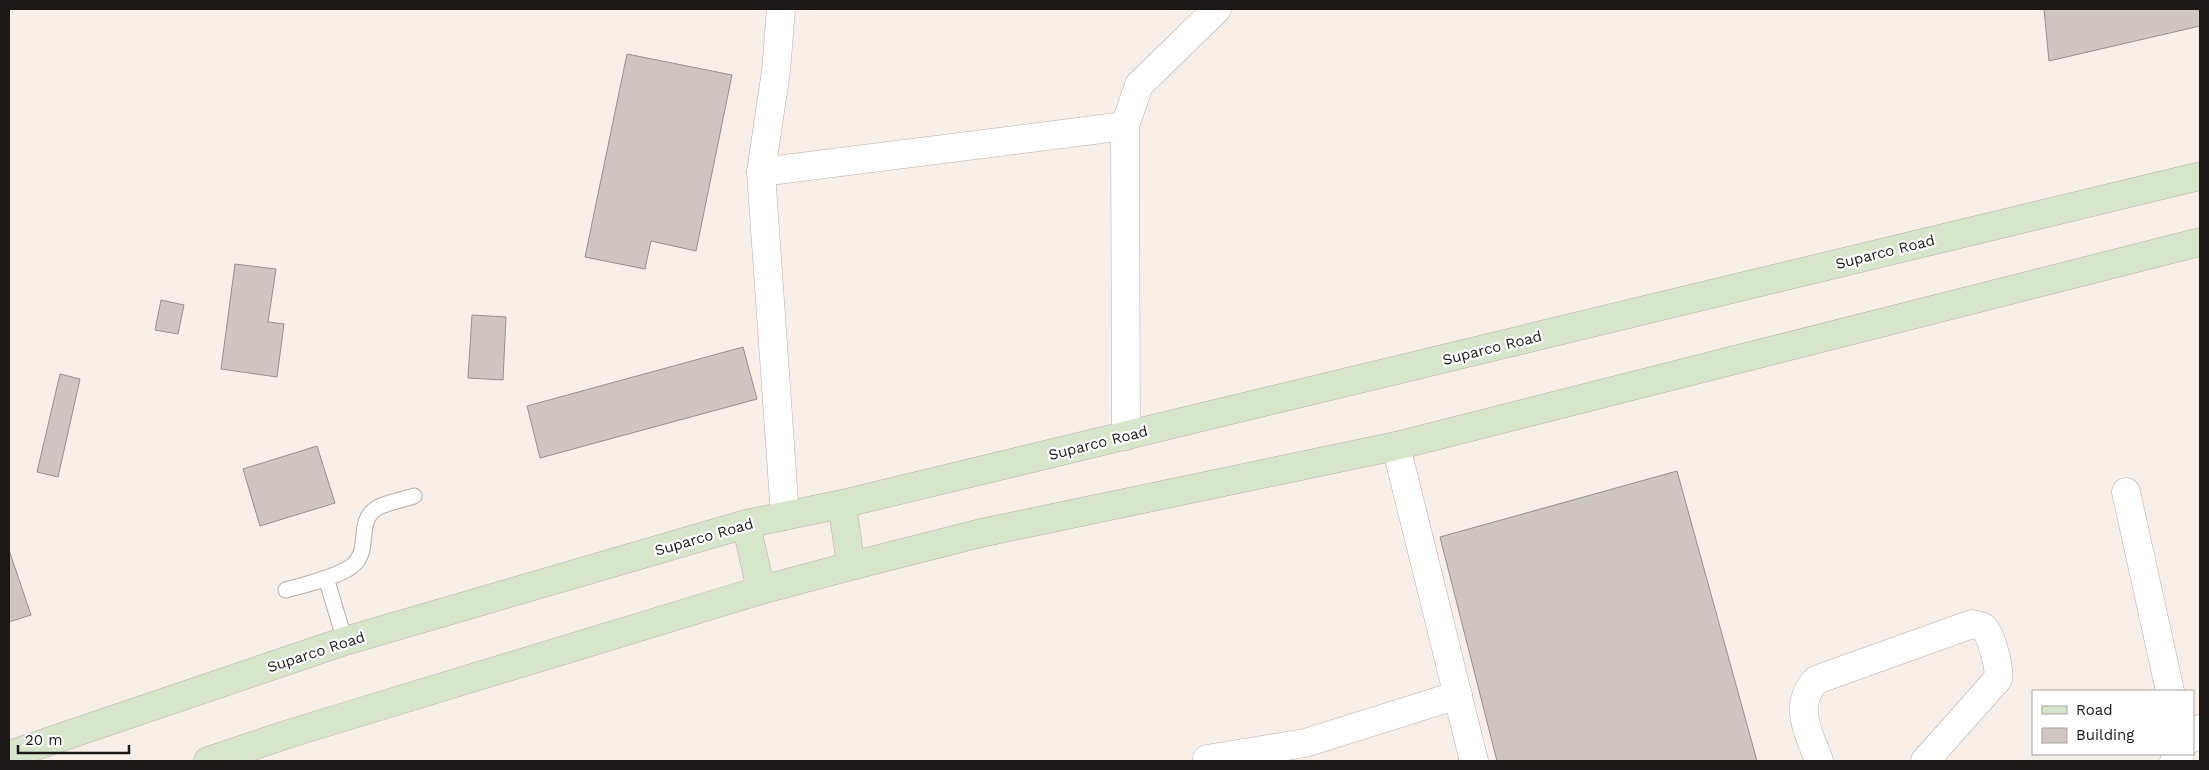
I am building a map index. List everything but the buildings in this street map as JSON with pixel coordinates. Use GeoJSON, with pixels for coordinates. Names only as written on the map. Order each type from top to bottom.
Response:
{"type":"FeatureCollection","features":[{"type":"Feature","properties":{"kind":"main road","name":"Suparco Road"},"geometry":{"type":"LineString","coordinates":[[9,755],[345,642],[746,524],[842,504],[2200,176]]}},
{"type":"Feature","properties":{"kind":"main road"},"geometry":{"type":"LineString","coordinates":[[208,761],[284,735],[761,590],[851,566],[981,533],[1396,446],[2200,242]]}},
{"type":"Feature","properties":{"kind":"main road"},"geometry":{"type":"LineString","coordinates":[[842,504],[851,566]]}},
{"type":"Feature","properties":{"kind":"main road"},"geometry":{"type":"LineString","coordinates":[[746,524],[761,590]]}},
{"type":"Feature","properties":{"kind":"street"},"geometry":{"type":"LineString","coordinates":[[781,9],[776,71],[761,172],[786,516]]}},
{"type":"Feature","properties":{"kind":"street"},"geometry":{"type":"LineString","coordinates":[[1126,436],[1125,126],[1139,84],[1216,9]]}},
{"type":"Feature","properties":{"kind":"street"},"geometry":{"type":"LineString","coordinates":[[761,172],[1125,126]]}},
{"type":"Feature","properties":{"kind":"street"},"geometry":{"type":"LineString","coordinates":[[1396,446],[1474,761]]}},
{"type":"Feature","properties":{"kind":"street"},"geometry":{"type":"LineString","coordinates":[[2126,492],[2170,690]]}},
{"type":"Feature","properties":{"kind":"street"},"geometry":{"type":"LineString","coordinates":[[1819,761],[1804,721],[1802,704],[1807,690],[1816,680],[1972,624],[1978,625],[1984,628],[1989,636],[1998,669],[1998,679],[1925,761]]}},
{"type":"Feature","properties":{"kind":"street"},"geometry":{"type":"LineString","coordinates":[[1207,759],[1304,752],[1458,695]]}},
{"type":"Feature","properties":{"kind":"lane"},"geometry":{"type":"LineString","coordinates":[[286,590],[326,578],[352,566],[361,555],[364,524],[370,514],[377,507],[414,496]]}},
{"type":"Feature","properties":{"kind":"lane"},"geometry":{"type":"LineString","coordinates":[[326,578],[345,642]]}}]}
